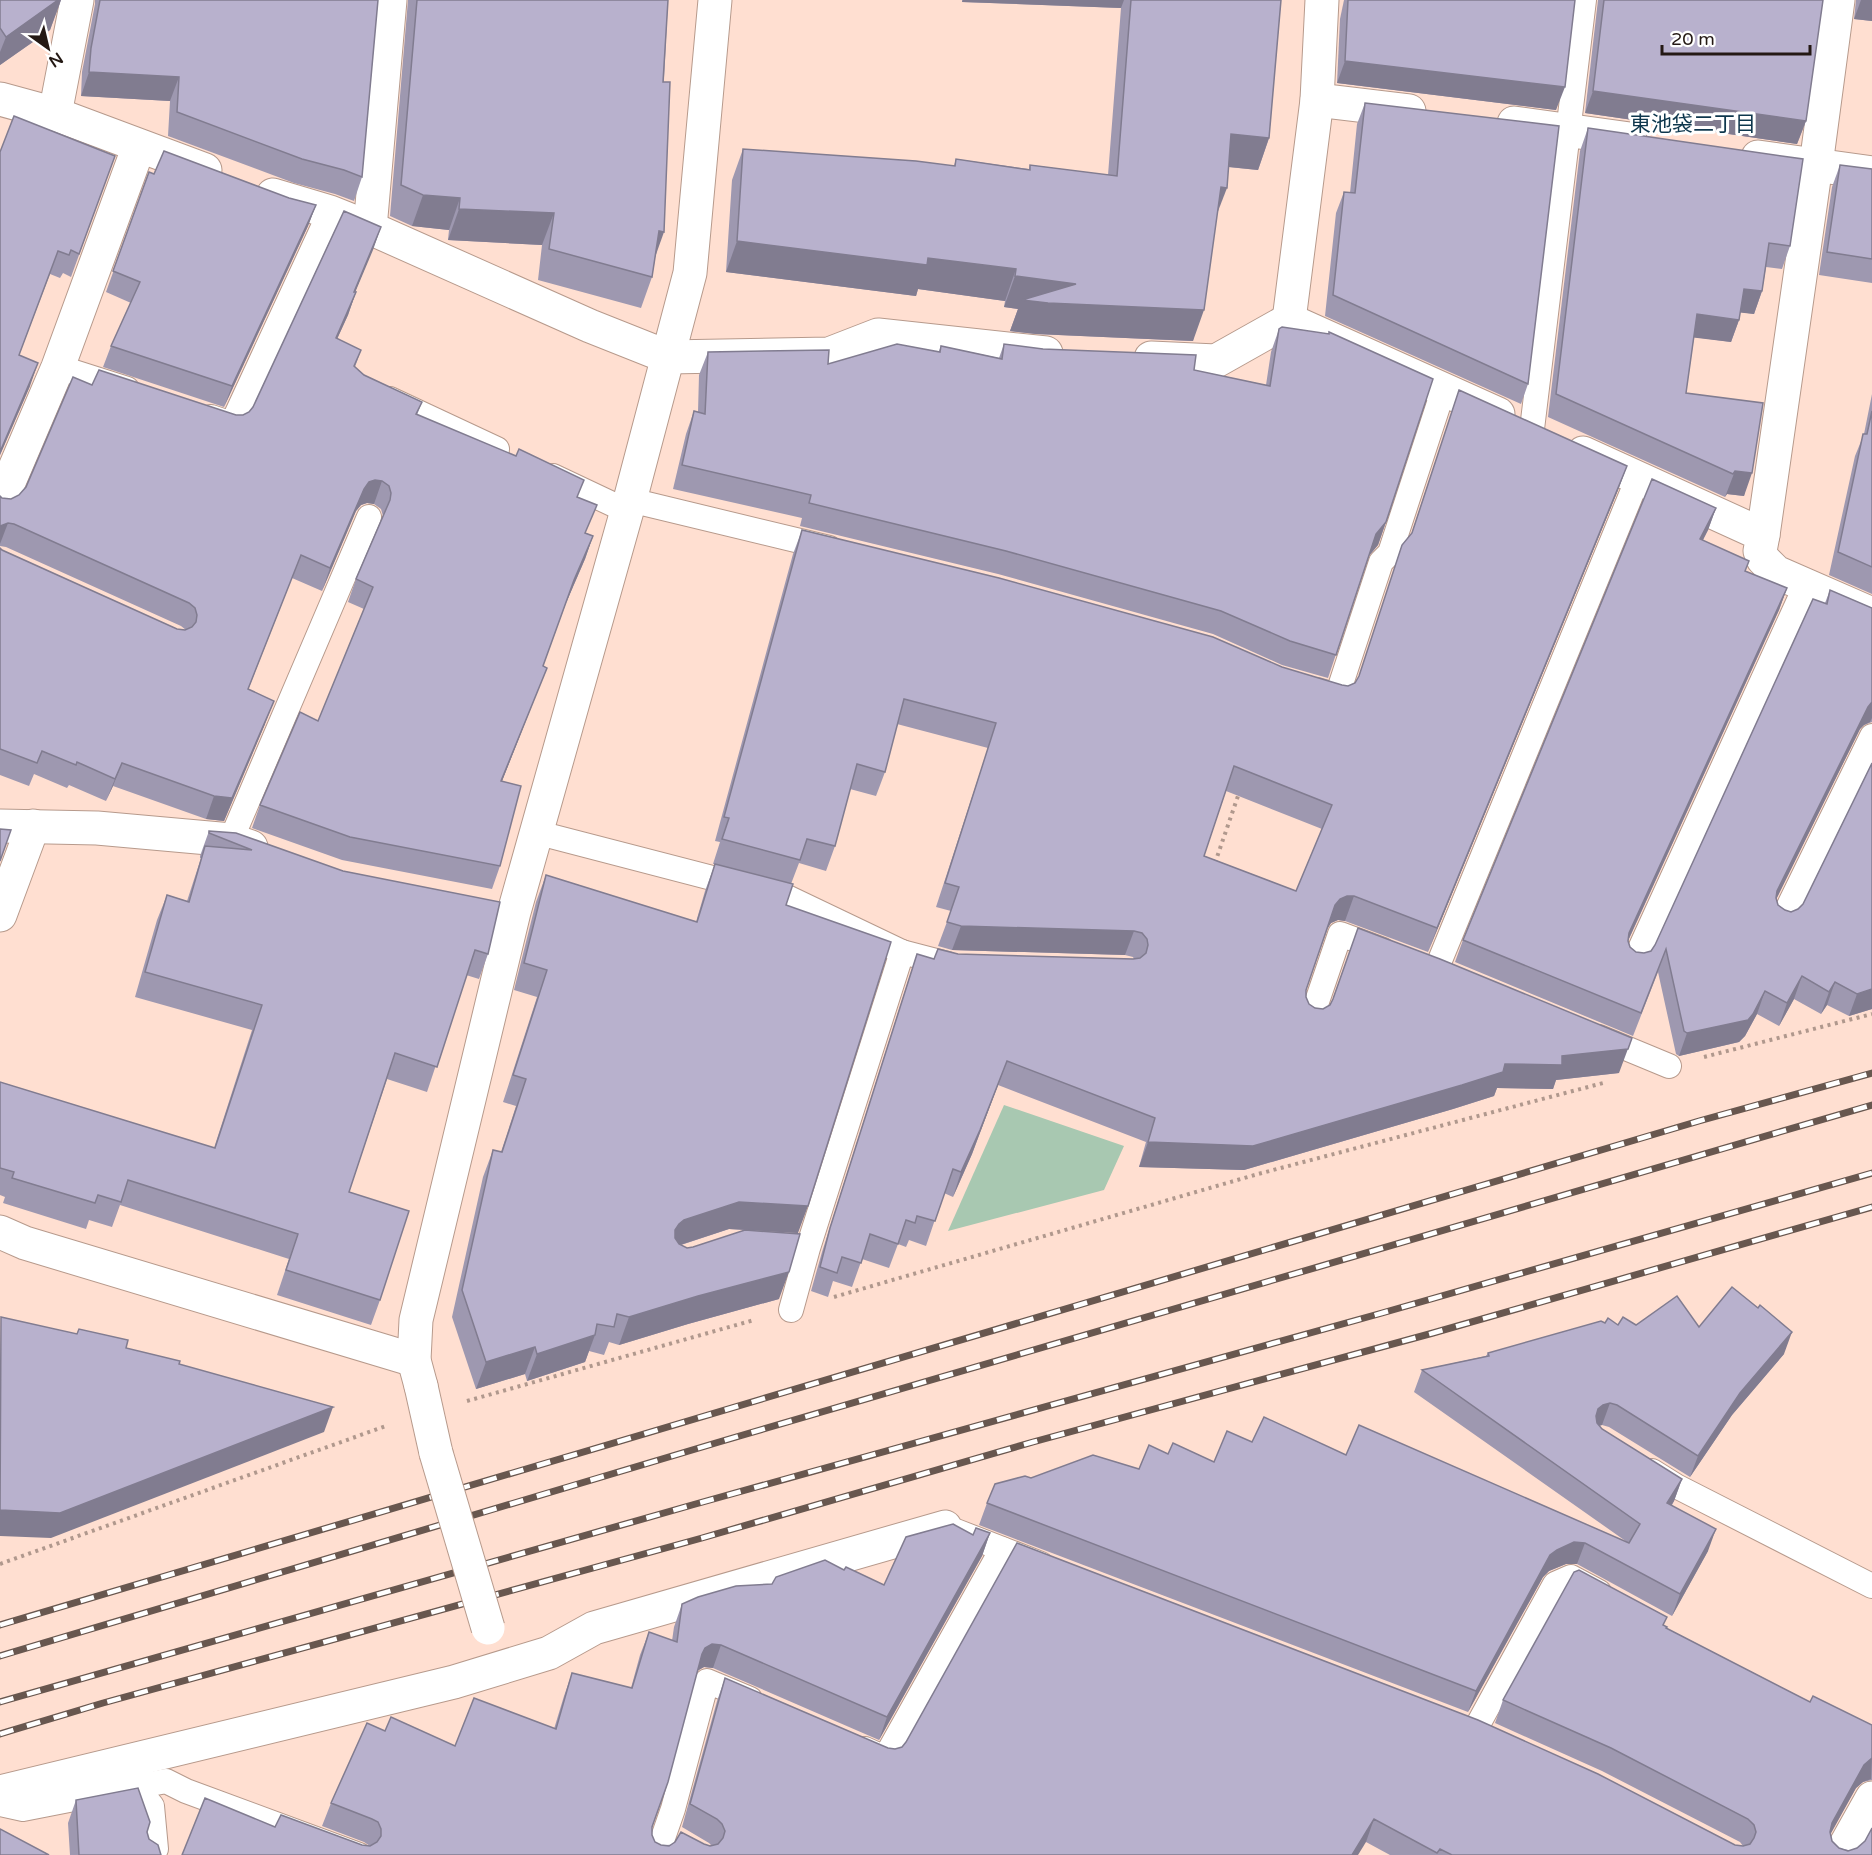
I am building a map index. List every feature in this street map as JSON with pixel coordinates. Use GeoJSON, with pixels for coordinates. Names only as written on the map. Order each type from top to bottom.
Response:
{"type":"FeatureCollection","features":[{"type":"Feature","properties":{"kind":"street"},"geometry":{"type":"LineString","coordinates":[[55,114],[77,0]]}},
{"type":"Feature","properties":{"kind":"street"},"geometry":{"type":"LineString","coordinates":[[370,228],[390,0]]}},
{"type":"Feature","properties":{"kind":"street"},"geometry":{"type":"LineString","coordinates":[[500,1669],[436,1453],[420,1386],[416,1320],[502,909],[535,832],[629,505],[690,273],[715,0]]}},
{"type":"Feature","properties":{"kind":"street"},"geometry":{"type":"LineString","coordinates":[[1289,320],[1317,100],[1322,0]]}},
{"type":"Feature","properties":{"kind":"street"},"geometry":{"type":"LineString","coordinates":[[1838,0],[1760,551],[1763,560],[1776,572],[1872,614]]}},
{"type":"Feature","properties":{"kind":"street"},"geometry":{"type":"LineString","coordinates":[[0,99],[55,114],[288,201],[330,212],[590,326],[668,357],[829,354],[878,335],[1080,355]]}},
{"type":"Feature","properties":{"kind":"street"},"geometry":{"type":"LineString","coordinates":[[1317,100],[1443,115]]}},
{"type":"Feature","properties":{"kind":"street"},"geometry":{"type":"LineString","coordinates":[[1488,120],[1663,143]]}},
{"type":"Feature","properties":{"kind":"street"},"geometry":{"type":"LineString","coordinates":[[0,503],[58,367],[139,146]]}},
{"type":"Feature","properties":{"kind":"street"},"geometry":{"type":"LineString","coordinates":[[1733,153],[1872,172]]}},
{"type":"Feature","properties":{"kind":"street"},"geometry":{"type":"LineString","coordinates":[[1126,357],[1216,361],[1289,320]]}},
{"type":"Feature","properties":{"kind":"street"},"geometry":{"type":"LineString","coordinates":[[1289,320],[1763,535]]}},
{"type":"Feature","properties":{"kind":"street"},"geometry":{"type":"LineString","coordinates":[[0,826],[97,828],[231,840],[273,855]]}},
{"type":"Feature","properties":{"kind":"street"},"geometry":{"type":"LineString","coordinates":[[0,915],[33,826]]}},
{"type":"Feature","properties":{"kind":"street"},"geometry":{"type":"LineString","coordinates":[[1,1235],[420,1386]]}},
{"type":"Feature","properties":{"kind":"street"},"geometry":{"type":"LineString","coordinates":[[0,1792],[454,1682],[549,1653],[594,1628],[945,1527]]}},
{"type":"Feature","properties":{"kind":"street"},"geometry":{"type":"LineString","coordinates":[[1840,1855],[1872,1798]]}},
{"type":"Feature","properties":{"kind":"lane"},"geometry":{"type":"LineString","coordinates":[[1532,429],[1584,0]]}},
{"type":"Feature","properties":{"kind":"lane"},"geometry":{"type":"LineString","coordinates":[[188,410],[232,424],[330,212]]}},
{"type":"Feature","properties":{"kind":"lane"},"geometry":{"type":"LineString","coordinates":[[58,367],[145,396]]}},
{"type":"Feature","properties":{"kind":"lane"},"geometry":{"type":"LineString","coordinates":[[372,390],[526,463],[629,505],[847,552]]}},
{"type":"Feature","properties":{"kind":"lane"},"geometry":{"type":"LineString","coordinates":[[1297,684],[1337,696],[1381,562],[1390,553],[1443,391]]}},
{"type":"Feature","properties":{"kind":"lane"},"geometry":{"type":"LineString","coordinates":[[1418,963],[1638,478]]}},
{"type":"Feature","properties":{"kind":"lane"},"geometry":{"type":"LineString","coordinates":[[231,840],[369,517]]}},
{"type":"Feature","properties":{"kind":"lane"},"geometry":{"type":"LineString","coordinates":[[1634,962],[1806,585]]}},
{"type":"Feature","properties":{"kind":"lane"},"geometry":{"type":"LineString","coordinates":[[1782,920],[1872,736]]}},
{"type":"Feature","properties":{"kind":"lane"},"geometry":{"type":"LineString","coordinates":[[535,832],[789,898],[902,952],[950,964],[974,965]]}},
{"type":"Feature","properties":{"kind":"lane"},"geometry":{"type":"LineString","coordinates":[[1311,1019],[1340,934],[1458,979]]}},
{"type":"Feature","properties":{"kind":"lane"},"geometry":{"type":"LineString","coordinates":[[791,1310],[797,1247],[902,952]]}},
{"type":"Feature","properties":{"kind":"lane"},"geometry":{"type":"LineString","coordinates":[[1580,1029],[1669,1066]]}},
{"type":"Feature","properties":{"kind":"lane"},"geometry":{"type":"LineString","coordinates":[[1630,1456],[1676,1486],[1872,1586]]}},
{"type":"Feature","properties":{"kind":"lane"},"geometry":{"type":"LineString","coordinates":[[945,1527],[1057,1570]]}},
{"type":"Feature","properties":{"kind":"lane"},"geometry":{"type":"LineString","coordinates":[[843,1740],[885,1758],[1002,1549]]}},
{"type":"Feature","properties":{"kind":"lane"},"geometry":{"type":"LineString","coordinates":[[1475,1730],[1554,1584],[1571,1577],[1619,1603]]}},
{"type":"Feature","properties":{"kind":"lane"},"geometry":{"type":"LineString","coordinates":[[668,1844],[673,1809],[707,1680],[770,1708]]}},
{"type":"Feature","properties":{"kind":"lane"},"geometry":{"type":"LineString","coordinates":[[0,1804],[23,1809],[166,1782],[359,1855]]}},
{"type":"Feature","properties":{"kind":"lane"},"geometry":{"type":"LineString","coordinates":[[136,1786],[152,1806],[156,1849],[153,1855]]}},
{"type":"Feature","properties":{"kind":"path"},"geometry":{"type":"LineString","coordinates":[[1214,868],[1240,790]]}},
{"type":"Feature","properties":{"kind":"path"},"geometry":{"type":"LineString","coordinates":[[0,1564],[420,1386],[791,1310],[1258,1174],[1872,1014]]}},
{"type":"Feature","properties":{"kind":"path"},"geometry":{"type":"LineString","coordinates":[[1258,1174],[1262,1163]]}},
{"type":"Feature","properties":{"kind":"green space"},"geometry":{"type":"Polygon","coordinates":[[[1004,1105],[1124,1146],[1104,1190],[948,1231],[1004,1105]]]}},
{"type":"Feature","properties":{"kind":"building"},"geometry":{"type":"Polygon","coordinates":[[[0,0],[58,0],[6,37],[0,28],[0,0]]]}},
{"type":"Feature","properties":{"kind":"building"},"geometry":{"type":"Polygon","coordinates":[[[100,0],[378,0],[362,177],[302,159],[177,112],[179,77],[89,72],[100,0]]]}},
{"type":"Feature","properties":{"kind":"building"},"geometry":{"type":"Polygon","coordinates":[[[417,0],[668,0],[663,82],[670,82],[664,232],[659,231],[652,277],[549,249],[554,213],[459,209],[460,198],[423,195],[401,185],[417,0]]]}},
{"type":"Feature","properties":{"kind":"building"},"geometry":{"type":"Polygon","coordinates":[[[1131,0],[1281,0],[1269,138],[1231,134],[1227,188],[1221,187],[1204,310],[1022,300],[1076,284],[1015,276],[1016,269],[928,258],[927,265],[737,241],[743,149],[916,161],[955,166],[956,159],[1030,170],[1030,165],[1117,176],[1131,0]]]}},
{"type":"Feature","properties":{"kind":"building"},"geometry":{"type":"Polygon","coordinates":[[[1348,0],[1575,0],[1565,87],[1345,61],[1348,0]]]}},
{"type":"Feature","properties":{"kind":"building"},"geometry":{"type":"Polygon","coordinates":[[[1604,0],[1823,0],[1806,121],[1593,91],[1604,0]]]}},
{"type":"Feature","properties":{"kind":"building"},"geometry":{"type":"Polygon","coordinates":[[[1365,103],[1559,126],[1528,384],[1333,295],[1344,192],[1355,193],[1365,103]]]}},
{"type":"Feature","properties":{"kind":"building"},"geometry":{"type":"Polygon","coordinates":[[[14,116],[115,156],[79,254],[71,250],[69,255],[58,251],[19,355],[38,363],[0,452],[0,152],[14,116]]]}},
{"type":"Feature","properties":{"kind":"building"},"geometry":{"type":"Polygon","coordinates":[[[1588,128],[1803,159],[1790,246],[1769,243],[1762,291],[1744,289],[1739,320],[1697,314],[1686,393],[1763,403],[1752,473],[1735,471],[1733,474],[1556,394],[1588,128]]]}},
{"type":"Feature","properties":{"kind":"building"},"geometry":{"type":"Polygon","coordinates":[[[164,151],[289,198],[316,205],[232,386],[111,346],[140,282],[113,271],[149,172],[154,174],[164,151]]]}},
{"type":"Feature","properties":{"kind":"building"},"geometry":{"type":"Polygon","coordinates":[[[1840,165],[1872,169],[1872,259],[1827,252],[1840,165]]]}},
{"type":"Feature","properties":{"kind":"building"},"geometry":{"type":"Polygon","coordinates":[[[344,211],[381,227],[336,338],[361,350],[354,366],[364,375],[422,402],[416,414],[516,456],[519,449],[584,480],[577,497],[597,505],[585,533],[593,536],[574,580],[543,666],[547,668],[501,781],[521,786],[500,866],[350,837],[260,805],[300,712],[318,721],[373,587],[356,579],[390,500],[389,486],[382,481],[369,482],[364,489],[330,568],[301,555],[248,689],[274,701],[232,798],[214,796],[122,763],[115,779],[77,762],[76,765],[42,751],[37,763],[0,749],[0,548],[177,629],[185,630],[196,622],[195,608],[189,603],[14,524],[8,523],[0,526],[0,496],[11,499],[19,495],[26,487],[73,377],[92,385],[99,370],[236,415],[249,412],[344,211]]]}},
{"type":"Feature","properties":{"kind":"building"},"geometry":{"type":"Polygon","coordinates":[[[1282,327],[1329,334],[1329,332],[1433,379],[1386,522],[1376,534],[1336,655],[1290,641],[1221,611],[1006,551],[809,503],[811,495],[682,465],[694,411],[705,414],[708,352],[829,350],[828,364],[897,344],[940,352],[941,346],[1002,359],[1004,344],[1043,349],[1196,355],[1194,370],[1270,386],[1279,329],[1282,327]]]}},
{"type":"Feature","properties":{"kind":"building"},"geometry":{"type":"Polygon","coordinates":[[[1459,390],[1627,466],[1437,928],[1354,896],[1340,899],[1335,905],[1306,990],[1306,997],[1309,1004],[1315,1008],[1323,1009],[1330,1005],[1358,928],[1632,1038],[1628,1049],[1562,1056],[1562,1065],[1505,1064],[1503,1072],[1253,1146],[1148,1142],[1155,1118],[1007,1061],[961,1172],[953,1169],[935,1221],[917,1216],[915,1223],[906,1220],[898,1244],[870,1234],[861,1263],[842,1257],[837,1273],[820,1267],[830,1228],[917,954],[934,959],[938,949],[958,954],[1133,959],[1140,958],[1146,953],[1148,945],[1142,933],[1134,931],[961,926],[947,922],[959,887],[945,883],[996,723],[904,699],[885,772],[857,764],[835,846],[807,839],[800,860],[722,839],[729,818],[724,817],[802,530],[999,578],[1213,637],[1282,667],[1348,686],[1355,683],[1359,676],[1402,545],[1412,533],[1459,390]],[[1234,766],[1204,856],[1296,891],[1332,805],[1234,766]]]}},
{"type":"Feature","properties":{"kind":"building"},"geometry":{"type":"Polygon","coordinates":[[[1872,411],[1872,567],[1838,552],[1863,434],[1867,434],[1872,411]]]}},
{"type":"Feature","properties":{"kind":"building"},"geometry":{"type":"Polygon","coordinates":[[[1652,479],[1716,508],[1700,539],[1749,561],[1745,571],[1787,588],[1629,933],[1630,947],[1636,952],[1644,953],[1651,951],[1655,945],[1813,599],[1827,604],[1830,590],[1872,608],[1872,702],[1777,891],[1776,898],[1778,905],[1791,912],[1803,904],[1872,763],[1872,989],[1857,994],[1835,982],[1829,992],[1802,976],[1787,1003],[1765,991],[1748,1020],[1687,1033],[1684,1031],[1666,949],[1641,1013],[1463,940],[1652,479]]]}},
{"type":"Feature","properties":{"kind":"building"},"geometry":{"type":"Polygon","coordinates":[[[0,829],[11,830],[0,861],[0,829]]]}},
{"type":"Feature","properties":{"kind":"building"},"geometry":{"type":"Polygon","coordinates":[[[209,831],[236,833],[343,871],[500,902],[488,954],[475,950],[437,1067],[395,1053],[349,1192],[409,1211],[380,1300],[286,1270],[298,1234],[128,1180],[121,1202],[98,1195],[95,1203],[12,1178],[14,1172],[0,1168],[0,1082],[215,1148],[262,1005],[145,972],[167,895],[189,902],[205,846],[252,850],[209,833],[209,831]]]}},
{"type":"Feature","properties":{"kind":"building"},"geometry":{"type":"Polygon","coordinates":[[[715,864],[793,884],[786,905],[891,942],[808,1206],[739,1202],[684,1220],[675,1230],[675,1238],[679,1244],[687,1248],[745,1230],[800,1234],[789,1272],[629,1317],[617,1314],[614,1327],[597,1324],[595,1335],[537,1354],[535,1347],[486,1362],[462,1290],[493,1150],[502,1152],[526,1079],[513,1075],[547,970],[524,963],[546,875],[697,922],[715,864]]]}},
{"type":"Feature","properties":{"kind":"building"},"geometry":{"type":"Polygon","coordinates":[[[1732,1287],[1758,1308],[1760,1305],[1792,1332],[1740,1393],[1698,1456],[1617,1405],[1610,1403],[1603,1405],[1598,1409],[1596,1416],[1597,1423],[1602,1429],[1682,1479],[1667,1503],[1716,1529],[1680,1594],[1585,1543],[1574,1542],[1557,1550],[1550,1555],[1476,1691],[987,1503],[995,1484],[1025,1476],[1031,1478],[1093,1455],[1139,1469],[1149,1445],[1168,1454],[1173,1443],[1214,1462],[1227,1431],[1252,1442],[1264,1417],[1346,1455],[1359,1425],[1629,1543],[1640,1524],[1422,1370],[1489,1356],[1488,1353],[1601,1321],[1605,1323],[1608,1318],[1618,1325],[1623,1317],[1636,1325],[1677,1296],[1699,1327],[1732,1287]]]}},
{"type":"Feature","properties":{"kind":"building"},"geometry":{"type":"Polygon","coordinates":[[[1,1317],[77,1334],[79,1329],[128,1340],[126,1348],[180,1361],[179,1364],[333,1407],[60,1513],[1,1510],[0,1516],[1,1317]]]}},
{"type":"Feature","properties":{"kind":"building"},"geometry":{"type":"Polygon","coordinates":[[[953,1524],[973,1535],[976,1528],[990,1533],[887,1717],[721,1645],[712,1644],[705,1648],[668,1782],[652,1827],[655,1842],[669,1846],[675,1842],[681,1832],[710,1846],[718,1844],[723,1838],[725,1831],[722,1824],[690,1804],[725,1678],[888,1748],[902,1747],[1017,1543],[1478,1720],[1598,1774],[1735,1845],[1750,1844],[1756,1832],[1754,1825],[1748,1819],[1611,1748],[1503,1700],[1574,1572],[1579,1570],[1667,1617],[1663,1625],[1666,1628],[1810,1702],[1813,1696],[1872,1725],[1872,1758],[1864,1765],[1832,1823],[1830,1832],[1832,1841],[1839,1848],[1848,1851],[1857,1848],[1865,1841],[1872,1828],[1872,1855],[1452,1855],[1440,1849],[1437,1853],[1374,1819],[1352,1855],[182,1855],[205,1798],[275,1827],[281,1815],[370,1846],[381,1836],[378,1822],[331,1803],[367,1723],[385,1731],[391,1717],[455,1746],[474,1698],[556,1729],[572,1673],[632,1688],[649,1632],[677,1642],[682,1604],[736,1586],[772,1584],[776,1577],[825,1560],[884,1585],[906,1537],[953,1524]]]}},
{"type":"Feature","properties":{"kind":"building"},"geometry":{"type":"Polygon","coordinates":[[[138,1788],[150,1822],[147,1832],[149,1839],[158,1845],[161,1855],[79,1855],[76,1800],[138,1788]]]}},
{"type":"Feature","properties":{"kind":"building"},"geometry":{"type":"Polygon","coordinates":[[[0,1829],[49,1855],[0,1855],[0,1829]]]}},
{"type":"Feature","properties":{"kind":"railway"},"geometry":{"type":"LineString","coordinates":[[0,1625],[1699,1121],[1872,1073]]}},
{"type":"Feature","properties":{"kind":"railway"},"geometry":{"type":"LineString","coordinates":[[0,1656],[719,1442],[1872,1105]]}},
{"type":"Feature","properties":{"kind":"railway"},"geometry":{"type":"LineString","coordinates":[[0,1702],[1872,1173]]}},
{"type":"Feature","properties":{"kind":"railway"},"geometry":{"type":"LineString","coordinates":[[0,1734],[103,1703],[702,1538],[1033,1442],[1433,1333],[1872,1207]]}},
{"type":"Feature","properties":{"kind":"district","name":"東池袋二丁目"},"geometry":{"type":"Point","coordinates":[1693,124]}}]}
